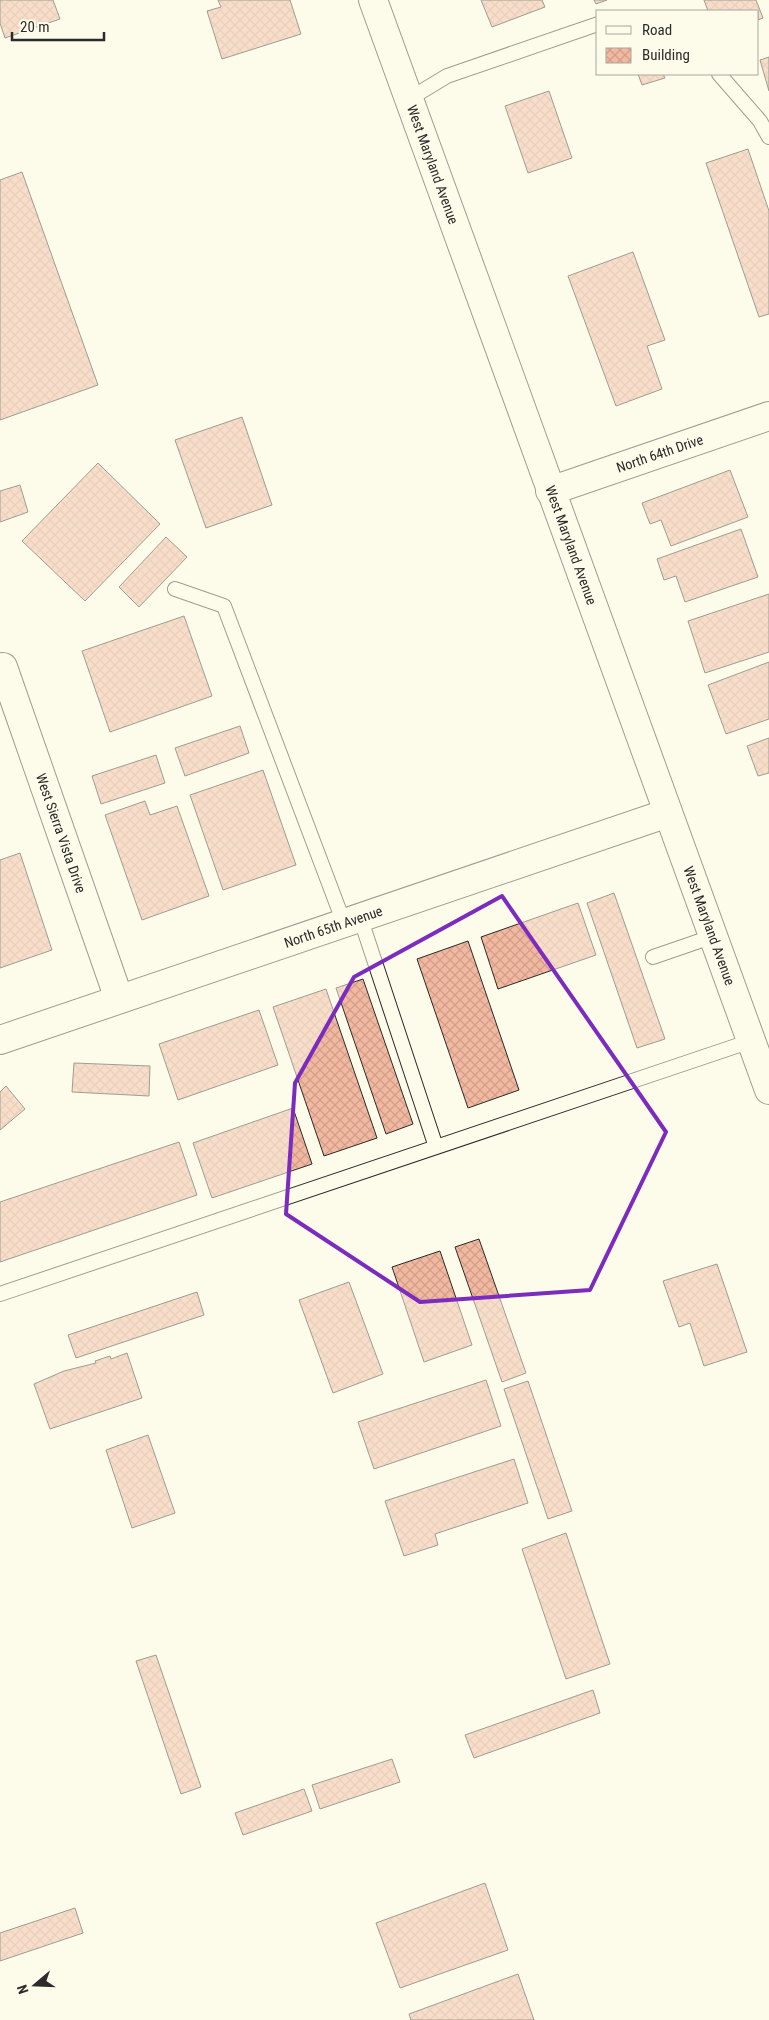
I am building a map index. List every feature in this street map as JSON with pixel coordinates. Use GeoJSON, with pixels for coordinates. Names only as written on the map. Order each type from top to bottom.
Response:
{"type":"FeatureCollection","features":[{"type":"Feature","properties":{"kind":"street","name":"West Maryland Avenue"},"geometry":{"type":"LineString","coordinates":[[373,0],[769,1090]]}},
{"type":"Feature","properties":{"kind":"street","name":"North 64th Drive"},"geometry":{"type":"LineString","coordinates":[[550,491],[769,416]]}},
{"type":"Feature","properties":{"kind":"street","name":"West Sierra Vista Drive"},"geometry":{"type":"LineString","coordinates":[[3,667],[119,1000]]}},
{"type":"Feature","properties":{"kind":"street","name":"North 65th Avenue"},"geometry":{"type":"LineString","coordinates":[[0,1040],[668,813]]}},
{"type":"Feature","properties":{"kind":"lane"},"geometry":{"type":"LineString","coordinates":[[409,99],[447,76],[596,25]]}},
{"type":"Feature","properties":{"kind":"lane"},"geometry":{"type":"LineString","coordinates":[[720,75],[760,120],[769,136]]}},
{"type":"Feature","properties":{"kind":"lane"},"geometry":{"type":"LineString","coordinates":[[175,589],[224,606],[352,920],[436,1147]]}},
{"type":"Feature","properties":{"kind":"lane"},"geometry":{"type":"LineString","coordinates":[[654,957],[714,936]]}},
{"type":"Feature","properties":{"kind":"lane"},"geometry":{"type":"LineString","coordinates":[[0,1294],[751,1041]]}},
{"type":"Feature","properties":{"kind":"highlighted area"},"geometry":{"type":"Polygon","coordinates":[[[502,896],[666,1132],[590,1290],[420,1302],[286,1214],[295,1083],[354,977],[502,896]]]}},
{"type":"Feature","properties":{"kind":"building"},"geometry":{"type":"Polygon","coordinates":[[[0,0],[53,0],[60,19],[5,38],[0,23],[0,0]]]}},
{"type":"Feature","properties":{"kind":"building"},"geometry":{"type":"Polygon","coordinates":[[[218,0],[290,0],[301,34],[222,59],[207,11],[221,7],[218,0]]]}},
{"type":"Feature","properties":{"kind":"building"},"geometry":{"type":"Polygon","coordinates":[[[481,0],[542,0],[545,7],[492,27],[481,0]]]}},
{"type":"Feature","properties":{"kind":"building"},"geometry":{"type":"Polygon","coordinates":[[[594,0],[607,0],[596,4],[594,0]]]}},
{"type":"Feature","properties":{"kind":"building"},"geometry":{"type":"Polygon","coordinates":[[[704,0],[756,0],[763,18],[759,20],[759,10],[708,10],[704,0]]]}},
{"type":"Feature","properties":{"kind":"building"},"geometry":{"type":"Polygon","coordinates":[[[769,57],[769,91],[760,60],[769,57]]]}},
{"type":"Feature","properties":{"kind":"building"},"geometry":{"type":"Polygon","coordinates":[[[638,75],[664,75],[665,78],[642,85],[638,75]]]}},
{"type":"Feature","properties":{"kind":"building"},"geometry":{"type":"Polygon","coordinates":[[[549,91],[572,158],[528,173],[505,106],[549,91]]]}},
{"type":"Feature","properties":{"kind":"building"},"geometry":{"type":"Polygon","coordinates":[[[748,149],[769,211],[769,314],[759,317],[706,163],[748,149]]]}},
{"type":"Feature","properties":{"kind":"building"},"geometry":{"type":"Polygon","coordinates":[[[22,172],[98,385],[0,420],[0,180],[22,172]]]}},
{"type":"Feature","properties":{"kind":"building"},"geometry":{"type":"Polygon","coordinates":[[[633,252],[665,340],[647,346],[662,389],[616,406],[568,276],[633,252]]]}},
{"type":"Feature","properties":{"kind":"building"},"geometry":{"type":"Polygon","coordinates":[[[242,417],[272,505],[206,528],[175,440],[242,417]]]}},
{"type":"Feature","properties":{"kind":"building"},"geometry":{"type":"Polygon","coordinates":[[[98,463],[160,524],[85,601],[22,541],[98,463]]]}},
{"type":"Feature","properties":{"kind":"building"},"geometry":{"type":"Polygon","coordinates":[[[730,470],[748,517],[671,546],[661,520],[650,524],[642,503],[730,470]]]}},
{"type":"Feature","properties":{"kind":"building"},"geometry":{"type":"Polygon","coordinates":[[[20,485],[28,512],[0,522],[0,491],[20,485]]]}},
{"type":"Feature","properties":{"kind":"building"},"geometry":{"type":"Polygon","coordinates":[[[741,529],[758,577],[685,602],[676,576],[664,580],[657,559],[741,529]]]}},
{"type":"Feature","properties":{"kind":"building"},"geometry":{"type":"Polygon","coordinates":[[[166,537],[187,557],[139,607],[119,587],[166,537]]]}},
{"type":"Feature","properties":{"kind":"building"},"geometry":{"type":"Polygon","coordinates":[[[769,594],[769,652],[705,673],[688,621],[769,594]]]}},
{"type":"Feature","properties":{"kind":"building"},"geometry":{"type":"Polygon","coordinates":[[[184,616],[212,696],[110,732],[82,651],[184,616]]]}},
{"type":"Feature","properties":{"kind":"building"},"geometry":{"type":"Polygon","coordinates":[[[769,662],[769,719],[726,734],[708,685],[769,662]]]}},
{"type":"Feature","properties":{"kind":"building"},"geometry":{"type":"Polygon","coordinates":[[[240,726],[249,753],[185,776],[175,748],[240,726]]]}},
{"type":"Feature","properties":{"kind":"building"},"geometry":{"type":"Polygon","coordinates":[[[769,738],[769,773],[758,776],[747,746],[769,738]]]}},
{"type":"Feature","properties":{"kind":"building"},"geometry":{"type":"Polygon","coordinates":[[[156,755],[165,783],[101,804],[92,776],[156,755]]]}},
{"type":"Feature","properties":{"kind":"building"},"geometry":{"type":"Polygon","coordinates":[[[263,770],[296,865],[223,890],[190,795],[263,770]]]}},
{"type":"Feature","properties":{"kind":"building"},"geometry":{"type":"Polygon","coordinates":[[[145,801],[150,815],[177,806],[209,896],[142,920],[105,815],[145,801]]]}},
{"type":"Feature","properties":{"kind":"building"},"geometry":{"type":"Polygon","coordinates":[[[20,853],[52,950],[0,968],[0,860],[20,853]]]}},
{"type":"Feature","properties":{"kind":"building"},"geometry":{"type":"Polygon","coordinates":[[[614,893],[665,1039],[637,1048],[587,903],[614,893]]]}},
{"type":"Feature","properties":{"kind":"building"},"geometry":{"type":"Polygon","coordinates":[[[578,903],[596,955],[498,989],[481,937],[578,903]]]}},
{"type":"Feature","properties":{"kind":"building"},"geometry":{"type":"Polygon","coordinates":[[[468,941],[519,1090],[468,1108],[417,959],[468,941]]]}},
{"type":"Feature","properties":{"kind":"building"},"geometry":{"type":"Polygon","coordinates":[[[363,979],[413,1124],[386,1134],[336,988],[363,979]]]}},
{"type":"Feature","properties":{"kind":"building"},"geometry":{"type":"Polygon","coordinates":[[[326,989],[377,1138],[324,1156],[273,1007],[326,989]]]}},
{"type":"Feature","properties":{"kind":"building"},"geometry":{"type":"Polygon","coordinates":[[[259,1010],[278,1065],[178,1100],[159,1044],[259,1010]]]}},
{"type":"Feature","properties":{"kind":"building"},"geometry":{"type":"Polygon","coordinates":[[[74,1063],[150,1066],[149,1096],[72,1092],[74,1063]]]}},
{"type":"Feature","properties":{"kind":"building"},"geometry":{"type":"Polygon","coordinates":[[[6,1086],[25,1109],[0,1130],[0,1092],[6,1086]]]}},
{"type":"Feature","properties":{"kind":"building"},"geometry":{"type":"Polygon","coordinates":[[[293,1108],[312,1164],[212,1198],[193,1143],[293,1108]]]}},
{"type":"Feature","properties":{"kind":"building"},"geometry":{"type":"Polygon","coordinates":[[[179,1142],[197,1195],[0,1262],[0,1202],[179,1142]]]}},
{"type":"Feature","properties":{"kind":"building"},"geometry":{"type":"Polygon","coordinates":[[[479,1239],[526,1373],[502,1382],[455,1247],[479,1239]]]}},
{"type":"Feature","properties":{"kind":"building"},"geometry":{"type":"Polygon","coordinates":[[[440,1251],[472,1345],[424,1362],[392,1267],[440,1251]]]}},
{"type":"Feature","properties":{"kind":"building"},"geometry":{"type":"Polygon","coordinates":[[[717,1264],[747,1352],[704,1366],[690,1323],[679,1327],[663,1281],[717,1264]]]}},
{"type":"Feature","properties":{"kind":"building"},"geometry":{"type":"Polygon","coordinates":[[[349,1282],[383,1374],[333,1393],[299,1300],[349,1282]]]}},
{"type":"Feature","properties":{"kind":"building"},"geometry":{"type":"Polygon","coordinates":[[[197,1292],[204,1315],[76,1358],[68,1335],[197,1292]]]}},
{"type":"Feature","properties":{"kind":"building"},"geometry":{"type":"Polygon","coordinates":[[[127,1353],[142,1398],[50,1429],[34,1384],[64,1371],[96,1363],[95,1361],[110,1356],[111,1359],[127,1353]]]}},
{"type":"Feature","properties":{"kind":"building"},"geometry":{"type":"Polygon","coordinates":[[[486,1380],[501,1426],[374,1469],[358,1422],[486,1380]]]}},
{"type":"Feature","properties":{"kind":"building"},"geometry":{"type":"Polygon","coordinates":[[[528,1381],[572,1511],[548,1519],[504,1389],[528,1381]]]}},
{"type":"Feature","properties":{"kind":"building"},"geometry":{"type":"Polygon","coordinates":[[[148,1435],[175,1513],[132,1528],[106,1450],[148,1435]]]}},
{"type":"Feature","properties":{"kind":"building"},"geometry":{"type":"Polygon","coordinates":[[[514,1459],[528,1503],[435,1534],[438,1545],[404,1556],[385,1501],[514,1459]]]}},
{"type":"Feature","properties":{"kind":"building"},"geometry":{"type":"Polygon","coordinates":[[[566,1533],[610,1664],[566,1679],[522,1549],[566,1533]]]}},
{"type":"Feature","properties":{"kind":"building"},"geometry":{"type":"Polygon","coordinates":[[[156,1655],[201,1787],[181,1794],[136,1661],[156,1655]]]}},
{"type":"Feature","properties":{"kind":"building"},"geometry":{"type":"Polygon","coordinates":[[[593,1690],[600,1713],[474,1758],[465,1735],[593,1690]]]}},
{"type":"Feature","properties":{"kind":"building"},"geometry":{"type":"Polygon","coordinates":[[[392,1759],[400,1782],[320,1809],[312,1785],[392,1759]]]}},
{"type":"Feature","properties":{"kind":"building"},"geometry":{"type":"Polygon","coordinates":[[[304,1789],[312,1811],[243,1835],[235,1813],[304,1789]]]}},
{"type":"Feature","properties":{"kind":"building"},"geometry":{"type":"Polygon","coordinates":[[[485,1883],[508,1950],[400,1988],[376,1923],[485,1883]]]}},
{"type":"Feature","properties":{"kind":"building"},"geometry":{"type":"Polygon","coordinates":[[[75,1908],[83,1933],[0,1961],[0,1933],[75,1908]]]}},
{"type":"Feature","properties":{"kind":"building"},"geometry":{"type":"Polygon","coordinates":[[[518,1974],[534,2020],[411,2020],[409,2014],[518,1974]]]}}]}
